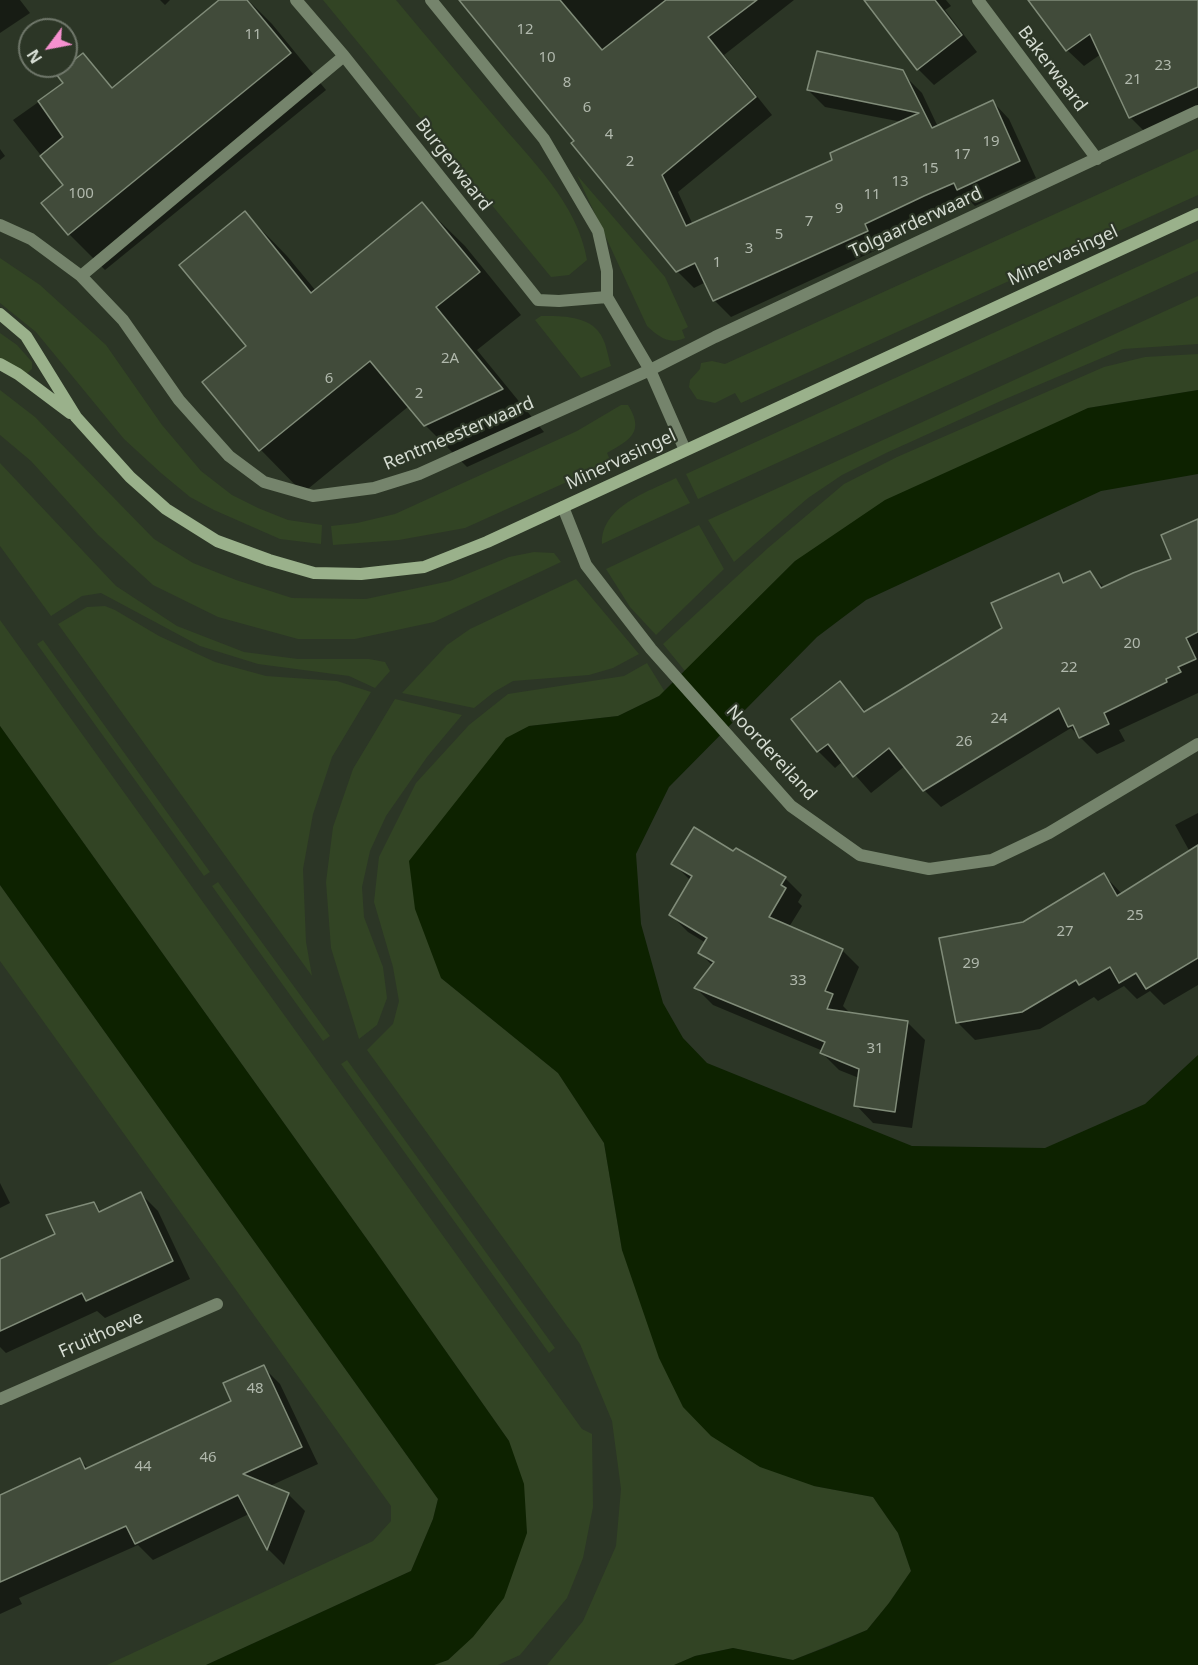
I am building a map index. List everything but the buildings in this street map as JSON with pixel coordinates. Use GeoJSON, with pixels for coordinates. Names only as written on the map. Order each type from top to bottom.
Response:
{"type":"FeatureCollection","features":[{"type":"Feature","properties":{"kind":"street","name":"Burgerwaard"},"geometry":{"type":"LineString","coordinates":[[296,0],[344,56],[538,300],[559,301],[606,297]]}},
{"type":"Feature","properties":{"kind":"street"},"geometry":{"type":"LineString","coordinates":[[431,0],[544,139],[598,231],[607,271],[606,297],[650,370],[685,450]]}},
{"type":"Feature","properties":{"kind":"street","name":"Bakerwaard"},"geometry":{"type":"LineString","coordinates":[[978,0],[1096,159]]}},
{"type":"Feature","properties":{"kind":"street"},"geometry":{"type":"LineString","coordinates":[[81,276],[344,56]]}},
{"type":"Feature","properties":{"kind":"street","name":"Tolgaarderwaard"},"geometry":{"type":"LineString","coordinates":[[650,370],[715,337],[1198,111]]}},
{"type":"Feature","properties":{"kind":"street","name":"Minervasingel"},"geometry":{"type":"LineString","coordinates":[[0,314],[26,336],[76,417],[130,477],[166,509],[217,541],[269,560],[314,573],[361,574],[424,567],[487,542],[1198,214]]}},
{"type":"Feature","properties":{"kind":"street","name":"Rentmeesterwaard"},"geometry":{"type":"LineString","coordinates":[[0,225],[31,239],[81,276],[123,320],[179,400],[229,456],[264,482],[314,496],[374,488],[419,474],[650,370]]}},
{"type":"Feature","properties":{"kind":"street","name":"Minervasingel"},"geometry":{"type":"LineString","coordinates":[[0,364],[18,374],[76,417]]}},
{"type":"Feature","properties":{"kind":"street","name":"Noordereiland"},"geometry":{"type":"LineString","coordinates":[[563,507],[586,565],[666,667],[791,806],[860,855],[929,869],[993,860],[1049,833],[1198,744]]}},
{"type":"Feature","properties":{"kind":"street","name":"Fruithoeve"},"geometry":{"type":"LineString","coordinates":[[0,1399],[217,1304]]}},
{"type":"Feature","properties":{"kind":"shaded area"},"geometry":{"type":"Polygon","coordinates":[[[323,0],[396,0],[550,182],[573,219],[582,239],[587,260],[569,275],[551,277],[323,0]]]}},
{"type":"Feature","properties":{"kind":"shaded area"},"geometry":{"type":"Polygon","coordinates":[[[1198,149],[1198,195],[741,403],[735,393],[715,403],[697,399],[689,387],[690,380],[700,369],[701,363],[712,361],[725,364],[1198,149]]]}},
{"type":"Feature","properties":{"kind":"shaded area"},"geometry":{"type":"Polygon","coordinates":[[[577,175],[665,277],[688,327],[682,330],[685,338],[674,341],[665,339],[647,326],[577,175]]]}},
{"type":"Feature","properties":{"kind":"shaded area"},"geometry":{"type":"Polygon","coordinates":[[[1198,239],[1198,271],[698,499],[686,474],[1198,239]]]}},
{"type":"Feature","properties":{"kind":"shaded area"},"geometry":{"type":"Polygon","coordinates":[[[0,258],[40,285],[106,345],[162,425],[201,471],[232,495],[258,508],[288,520],[322,525],[321,544],[280,539],[214,510],[190,497],[161,473],[124,439],[36,332],[0,303],[0,258]]]}},
{"type":"Feature","properties":{"kind":"shaded area"},"geometry":{"type":"Polygon","coordinates":[[[1198,296],[1198,344],[1123,349],[886,453],[842,475],[808,498],[734,562],[708,520],[1198,296]]]}},
{"type":"Feature","properties":{"kind":"shaded area"},"geometry":{"type":"Polygon","coordinates":[[[541,316],[576,318],[592,325],[606,345],[611,366],[581,378],[535,320],[541,316]]]}},
{"type":"Feature","properties":{"kind":"shaded area"},"geometry":{"type":"Polygon","coordinates":[[[0,333],[17,345],[32,362],[32,369],[24,376],[0,360],[0,333]]]}},
{"type":"Feature","properties":{"kind":"shaded area"},"geometry":{"type":"Polygon","coordinates":[[[1198,354],[1198,390],[1088,408],[795,561],[685,671],[663,644],[768,548],[844,484],[897,457],[1104,367],[1145,357],[1198,354]]]}},
{"type":"Feature","properties":{"kind":"shaded area"},"geometry":{"type":"Polygon","coordinates":[[[0,390],[35,417],[154,539],[193,563],[292,598],[366,599],[450,581],[509,557],[534,552],[554,553],[561,562],[434,622],[355,639],[298,639],[218,617],[153,585],[98,535],[31,461],[0,435],[0,390]]]}},
{"type":"Feature","properties":{"kind":"shaded area"},"geometry":{"type":"Polygon","coordinates":[[[1198,390],[1198,474],[1101,491],[866,600],[817,637],[669,787],[636,854],[641,924],[663,1003],[683,1038],[707,1063],[912,1146],[1045,1148],[1145,1104],[1198,1055],[1198,1665],[674,1665],[695,1656],[733,1648],[793,1660],[829,1646],[867,1630],[911,1571],[898,1533],[873,1497],[814,1486],[760,1467],[711,1436],[683,1407],[659,1358],[622,1250],[604,1143],[558,1073],[441,978],[415,909],[409,861],[506,738],[529,726],[618,716],[659,696],[795,561],[885,500],[1088,408],[1198,390]]]}},
{"type":"Feature","properties":{"kind":"shaded area"},"geometry":{"type":"Polygon","coordinates":[[[621,405],[628,405],[633,414],[635,429],[628,439],[607,453],[611,462],[465,528],[399,540],[333,545],[331,526],[357,523],[395,514],[577,431],[621,405]]]}},
{"type":"Feature","properties":{"kind":"shaded area"},"geometry":{"type":"Polygon","coordinates":[[[0,463],[116,586],[177,626],[244,652],[298,659],[369,659],[385,662],[390,671],[375,688],[349,676],[258,664],[200,646],[101,593],[82,596],[51,616],[0,546],[0,463]]]}},
{"type":"Feature","properties":{"kind":"shaded area"},"geometry":{"type":"Polygon","coordinates":[[[676,478],[690,503],[602,544],[609,520],[618,510],[640,495],[676,478]]]}},
{"type":"Feature","properties":{"kind":"shaded area"},"geometry":{"type":"Polygon","coordinates":[[[699,525],[724,569],[656,635],[630,607],[606,569],[699,525]]]}},
{"type":"Feature","properties":{"kind":"shaded area"},"geometry":{"type":"Polygon","coordinates":[[[576,579],[639,654],[613,668],[589,675],[513,681],[474,708],[402,693],[447,645],[470,629],[576,579]]]}},
{"type":"Feature","properties":{"kind":"shaded area"},"geometry":{"type":"Polygon","coordinates":[[[105,606],[159,636],[215,662],[266,676],[337,681],[371,692],[332,757],[313,814],[303,869],[306,942],[312,976],[58,624],[87,607],[105,606]]]}},
{"type":"Feature","properties":{"kind":"shaded area"},"geometry":{"type":"Polygon","coordinates":[[[0,620],[582,1429],[592,1434],[593,1507],[583,1558],[567,1598],[520,1655],[498,1665],[434,1665],[448,1660],[472,1637],[501,1601],[509,1441],[0,726],[0,620]]]}},
{"type":"Feature","properties":{"kind":"shaded area"},"geometry":{"type":"Polygon","coordinates":[[[43,640],[210,872],[204,876],[37,644],[43,640]]]}},
{"type":"Feature","properties":{"kind":"shaded area"},"geometry":{"type":"Polygon","coordinates":[[[647,663],[665,692],[659,696],[618,716],[529,726],[441,978],[558,1073],[604,1143],[622,1250],[814,1486],[873,1497],[898,1533],[911,1571],[867,1630],[793,1660],[733,1648],[695,1656],[674,1665],[547,1665],[583,1621],[616,1546],[621,1489],[612,1421],[580,1344],[367,1050],[393,1024],[399,1001],[393,967],[374,902],[379,857],[416,783],[469,725],[508,694],[624,676],[647,663]]]}},
{"type":"Feature","properties":{"kind":"shaded area"},"geometry":{"type":"Polygon","coordinates":[[[395,699],[462,715],[427,757],[386,816],[370,851],[362,887],[364,917],[383,967],[387,998],[377,1025],[359,1039],[331,948],[326,882],[333,827],[353,769],[395,699]]]}},
{"type":"Feature","properties":{"kind":"shaded area"},"geometry":{"type":"Polygon","coordinates":[[[0,726],[509,1441],[524,1484],[527,1533],[504,1598],[473,1637],[448,1660],[434,1665],[206,1665],[411,1571],[433,1519],[438,1499],[0,885],[0,726]]]}},
{"type":"Feature","properties":{"kind":"shaded area"},"geometry":{"type":"Polygon","coordinates":[[[218,882],[330,1036],[323,1041],[212,886],[218,882]]]}},
{"type":"Feature","properties":{"kind":"shaded area"},"geometry":{"type":"Polygon","coordinates":[[[0,885],[438,1499],[433,1519],[411,1571],[206,1665],[107,1665],[373,1541],[391,1521],[391,1506],[0,961],[0,885]]]}},
{"type":"Feature","properties":{"kind":"shaded area"},"geometry":{"type":"Polygon","coordinates":[[[347,1060],[555,1348],[549,1353],[341,1064],[347,1060]]]}}]}
